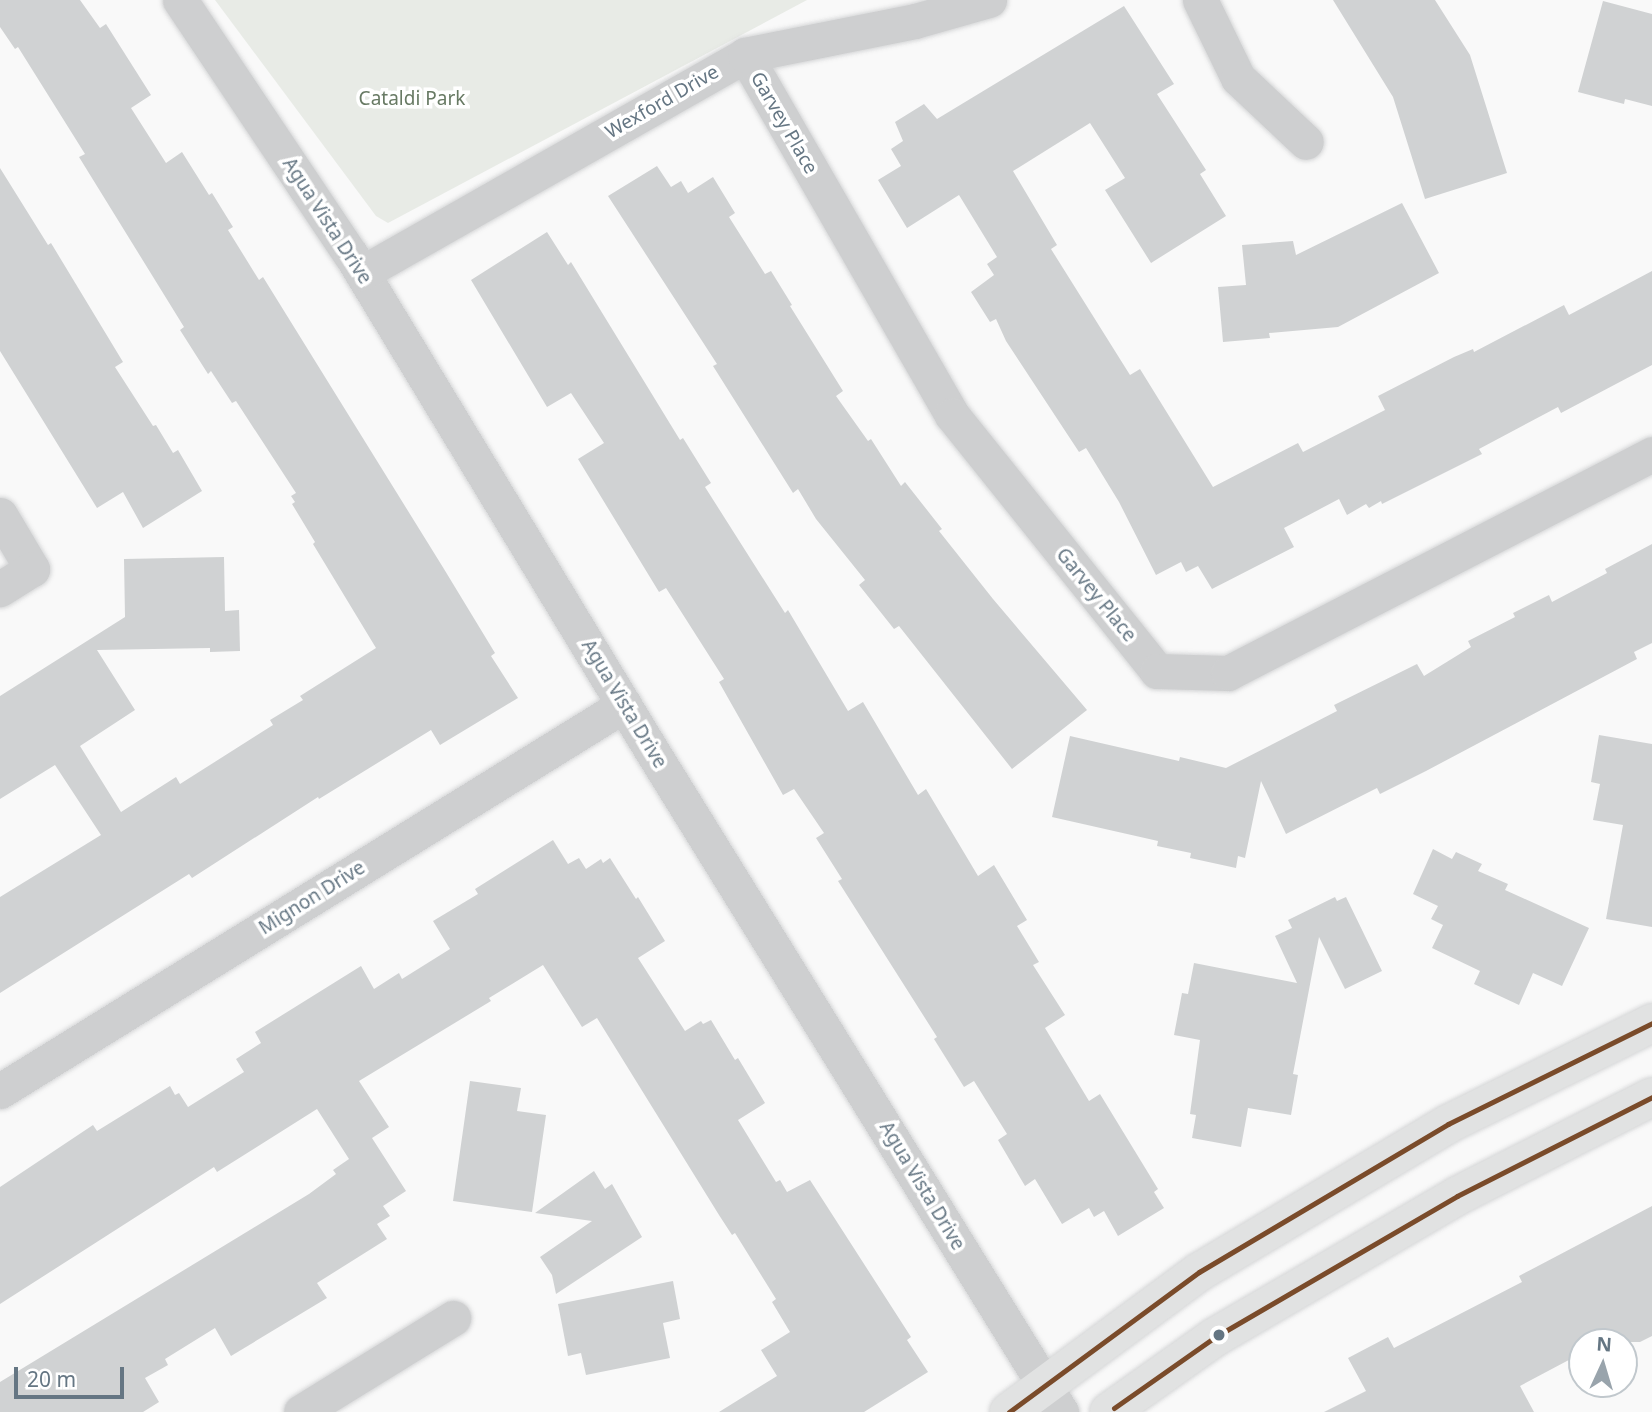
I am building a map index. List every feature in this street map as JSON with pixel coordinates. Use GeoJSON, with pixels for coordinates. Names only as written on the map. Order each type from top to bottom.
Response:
{"type":"FeatureCollection","features":[{"type":"Feature","properties":{"kind":"main road"},"geometry":{"type":"LineString","coordinates":[[1009,1412],[1052,1398],[1222,1258],[1448,1124],[1652,1023]]}},
{"type":"Feature","properties":{"kind":"main road"},"geometry":{"type":"LineString","coordinates":[[1109,1412],[1215,1337],[1446,1203],[1652,1097]]}},
{"type":"Feature","properties":{"kind":"street","name":"Agua Vista Drive"},"geometry":{"type":"LineString","coordinates":[[180,0],[362,274],[624,705],[1052,1398]]}},
{"type":"Feature","properties":{"kind":"street","name":"Wexford Drive"},"geometry":{"type":"LineString","coordinates":[[362,274],[745,55],[915,22],[989,0]]}},
{"type":"Feature","properties":{"kind":"street"},"geometry":{"type":"LineString","coordinates":[[1200,0],[1238,78],[1306,142]]}},
{"type":"Feature","properties":{"kind":"street","name":"Garvey Place"},"geometry":{"type":"LineString","coordinates":[[745,55],[952,415],[1157,671],[1228,673],[1652,454]]}},
{"type":"Feature","properties":{"kind":"street"},"geometry":{"type":"LineString","coordinates":[[0,515],[32,569],[0,589]]}},
{"type":"Feature","properties":{"kind":"street","name":"Mignon Drive"},"geometry":{"type":"LineString","coordinates":[[0,1091],[624,705]]}},
{"type":"Feature","properties":{"kind":"street"},"geometry":{"type":"LineString","coordinates":[[301,1412],[453,1318]]}},
{"type":"Feature","properties":{"kind":"green space","name":"Cataldi Park"},"geometry":{"type":"Polygon","coordinates":[[[215,0],[807,0],[388,223],[376,216],[215,0]]]}},
{"type":"Feature","properties":{"kind":"building"},"geometry":{"type":"Polygon","coordinates":[[[0,0],[80,0],[100,28],[106,24],[151,95],[131,108],[166,163],[182,152],[209,195],[212,193],[233,227],[228,230],[259,280],[263,277],[444,569],[495,653],[491,656],[518,698],[440,745],[431,730],[319,799],[318,797],[192,878],[189,874],[0,993],[0,897],[101,835],[55,765],[0,799],[0,696],[125,617],[124,559],[224,557],[225,611],[239,610],[240,651],[210,652],[210,648],[97,650],[135,710],[80,746],[121,812],[176,777],[180,784],[273,725],[270,720],[303,700],[300,696],[376,648],[292,504],[295,502],[291,496],[296,493],[236,401],[232,403],[211,371],[208,374],[180,330],[184,327],[79,157],[85,154],[18,47],[15,49],[0,27],[0,0]]]}},
{"type":"Feature","properties":{"kind":"building"},"geometry":{"type":"Polygon","coordinates":[[[1333,0],[1435,0],[1470,55],[1507,173],[1425,199],[1393,97],[1333,0]]]}},
{"type":"Feature","properties":{"kind":"building"},"geometry":{"type":"Polygon","coordinates":[[[1603,1],[1652,14],[1652,106],[1625,99],[1624,104],[1578,92],[1603,1]]]}},
{"type":"Feature","properties":{"kind":"building"},"geometry":{"type":"Polygon","coordinates":[[[1124,6],[1174,84],[1157,94],[1206,170],[1200,174],[1226,216],[1151,263],[1105,190],[1125,178],[1090,123],[1013,171],[1057,245],[1051,249],[1130,375],[1140,369],[1213,487],[1298,443],[1303,452],[1385,410],[1378,396],[1454,357],[1473,349],[1474,352],[1564,305],[1569,315],[1652,271],[1652,365],[1561,413],[1558,407],[1479,449],[1482,454],[1382,504],[1381,501],[1369,508],[1366,504],[1347,515],[1339,499],[1284,528],[1294,547],[1212,589],[1198,566],[1186,572],[1181,562],[1156,575],[1119,502],[1086,448],[1079,452],[1006,341],[996,319],[990,322],[971,292],[994,275],[987,264],[997,257],[959,195],[907,228],[878,180],[901,166],[891,149],[903,141],[895,122],[924,104],[937,119],[1124,6]]]}},
{"type":"Feature","properties":{"kind":"building"},"geometry":{"type":"Polygon","coordinates":[[[657,166],[671,187],[681,181],[688,193],[713,177],[735,213],[729,217],[765,274],[771,271],[843,391],[836,396],[868,441],[871,439],[901,486],[905,482],[942,529],[939,531],[993,599],[1087,710],[1012,769],[899,626],[894,629],[859,585],[865,580],[816,519],[798,489],[793,493],[713,366],[717,364],[608,196],[657,166]]]}},
{"type":"Feature","properties":{"kind":"building"},"geometry":{"type":"Polygon","coordinates":[[[0,168],[48,245],[51,243],[123,362],[115,367],[173,453],[178,450],[202,491],[143,528],[123,492],[97,508],[0,351],[0,168]]]}},
{"type":"Feature","properties":{"kind":"building"},"geometry":{"type":"Polygon","coordinates":[[[1402,203],[1439,273],[1338,327],[1269,333],[1270,338],[1223,342],[1218,287],[1246,285],[1242,245],[1293,241],[1296,255],[1402,203]]]}},
{"type":"Feature","properties":{"kind":"building"},"geometry":{"type":"Polygon","coordinates":[[[547,232],[568,265],[571,262],[680,440],[683,438],[711,483],[705,487],[785,613],[788,610],[848,711],[863,702],[918,795],[926,789],[978,876],[994,865],[1027,920],[1017,926],[1039,962],[1033,965],[1065,1015],[1045,1028],[1089,1101],[1100,1094],[1158,1189],[1154,1192],[1164,1208],[1118,1236],[1104,1211],[1094,1217],[1089,1208],[1062,1224],[1035,1179],[1025,1186],[998,1140],[1007,1134],[974,1081],[964,1087],[934,1039],[937,1037],[838,881],[842,879],[816,838],[824,833],[794,789],[783,795],[719,682],[724,679],[666,588],[659,592],[578,459],[604,443],[571,393],[547,407],[471,280],[547,232]]]}},
{"type":"Feature","properties":{"kind":"building"},"geometry":{"type":"Polygon","coordinates":[[[1652,544],[1652,643],[1634,652],[1637,659],[1380,794],[1377,788],[1286,834],[1261,781],[1245,858],[1238,856],[1236,868],[1190,858],[1191,853],[1157,846],[1158,841],[1052,817],[1070,736],[1179,761],[1180,757],[1226,768],[1337,711],[1334,705],[1417,664],[1424,676],[1471,647],[1468,641],[1515,617],[1513,613],[1549,595],[1552,602],[1607,573],[1605,569],[1652,544]]]}},
{"type":"Feature","properties":{"kind":"building"},"geometry":{"type":"Polygon","coordinates":[[[1599,735],[1652,744],[1652,927],[1606,919],[1623,825],[1593,820],[1600,784],[1591,782],[1599,735]]]}},
{"type":"Feature","properties":{"kind":"building"},"geometry":{"type":"Polygon","coordinates":[[[553,840],[568,864],[579,858],[586,869],[601,859],[603,863],[610,858],[636,899],[638,897],[665,941],[638,958],[685,1031],[701,1021],[703,1024],[711,1020],[735,1060],[738,1058],[765,1103],[738,1120],[776,1182],[780,1180],[787,1192],[810,1180],[911,1337],[907,1340],[928,1372],[864,1412],[719,1412],[777,1376],[761,1350],[790,1332],[772,1302],[776,1299],[735,1233],[732,1235],[719,1215],[597,1018],[582,1027],[543,965],[489,998],[491,1001],[359,1081],[389,1127],[372,1138],[406,1191],[383,1206],[390,1216],[377,1224],[387,1239],[317,1283],[327,1298],[231,1356],[215,1328],[165,1359],[168,1365],[145,1378],[159,1402],[143,1412],[0,1412],[0,1382],[309,1194],[336,1174],[333,1170],[349,1159],[317,1109],[217,1172],[214,1167],[0,1304],[0,1187],[93,1125],[97,1131],[170,1086],[175,1095],[179,1093],[188,1107],[244,1072],[236,1059],[261,1043],[255,1032],[361,966],[374,989],[399,973],[402,979],[450,949],[433,921],[478,894],[475,889],[553,840]]]}},
{"type":"Feature","properties":{"kind":"building"},"geometry":{"type":"Polygon","coordinates":[[[1433,849],[1452,859],[1456,852],[1482,864],[1478,871],[1508,884],[1505,890],[1589,928],[1562,986],[1533,973],[1519,1005],[1474,984],[1480,971],[1432,948],[1443,925],[1431,919],[1438,906],[1413,894],[1433,849]]]}},
{"type":"Feature","properties":{"kind":"building"},"geometry":{"type":"Polygon","coordinates":[[[1335,897],[1337,901],[1346,897],[1382,971],[1345,989],[1319,937],[1293,1074],[1298,1075],[1291,1115],[1248,1108],[1241,1147],[1192,1138],[1196,1115],[1190,1114],[1200,1040],[1174,1035],[1182,993],[1188,994],[1194,963],[1297,983],[1275,936],[1292,928],[1288,920],[1335,897]]]}},
{"type":"Feature","properties":{"kind":"building"},"geometry":{"type":"Polygon","coordinates":[[[470,1081],[521,1088],[517,1111],[546,1115],[532,1212],[453,1201],[470,1081]]]}},
{"type":"Feature","properties":{"kind":"building"},"geometry":{"type":"Polygon","coordinates":[[[594,1171],[605,1189],[612,1184],[642,1237],[556,1294],[552,1275],[540,1257],[592,1221],[535,1213],[594,1171]]]}},
{"type":"Feature","properties":{"kind":"building"},"geometry":{"type":"Polygon","coordinates":[[[1652,1206],[1652,1336],[1638,1342],[1638,1328],[1568,1328],[1568,1360],[1520,1386],[1534,1412],[1324,1412],[1366,1391],[1348,1358],[1388,1337],[1394,1348],[1522,1282],[1519,1276],[1652,1206]]]}},
{"type":"Feature","properties":{"kind":"building"},"geometry":{"type":"Polygon","coordinates":[[[673,1281],[680,1319],[663,1323],[670,1358],[586,1375],[581,1353],[568,1356],[558,1304],[673,1281]]]}},
{"type":"Feature","properties":{"kind":"transit line"},"geometry":{"type":"LineString","coordinates":[[1009,1412],[1199,1272],[1448,1124],[1652,1023]]}},
{"type":"Feature","properties":{"kind":"transit line"},"geometry":{"type":"LineString","coordinates":[[1114,1408],[1215,1337],[1457,1196],[1652,1097]]}}]}
